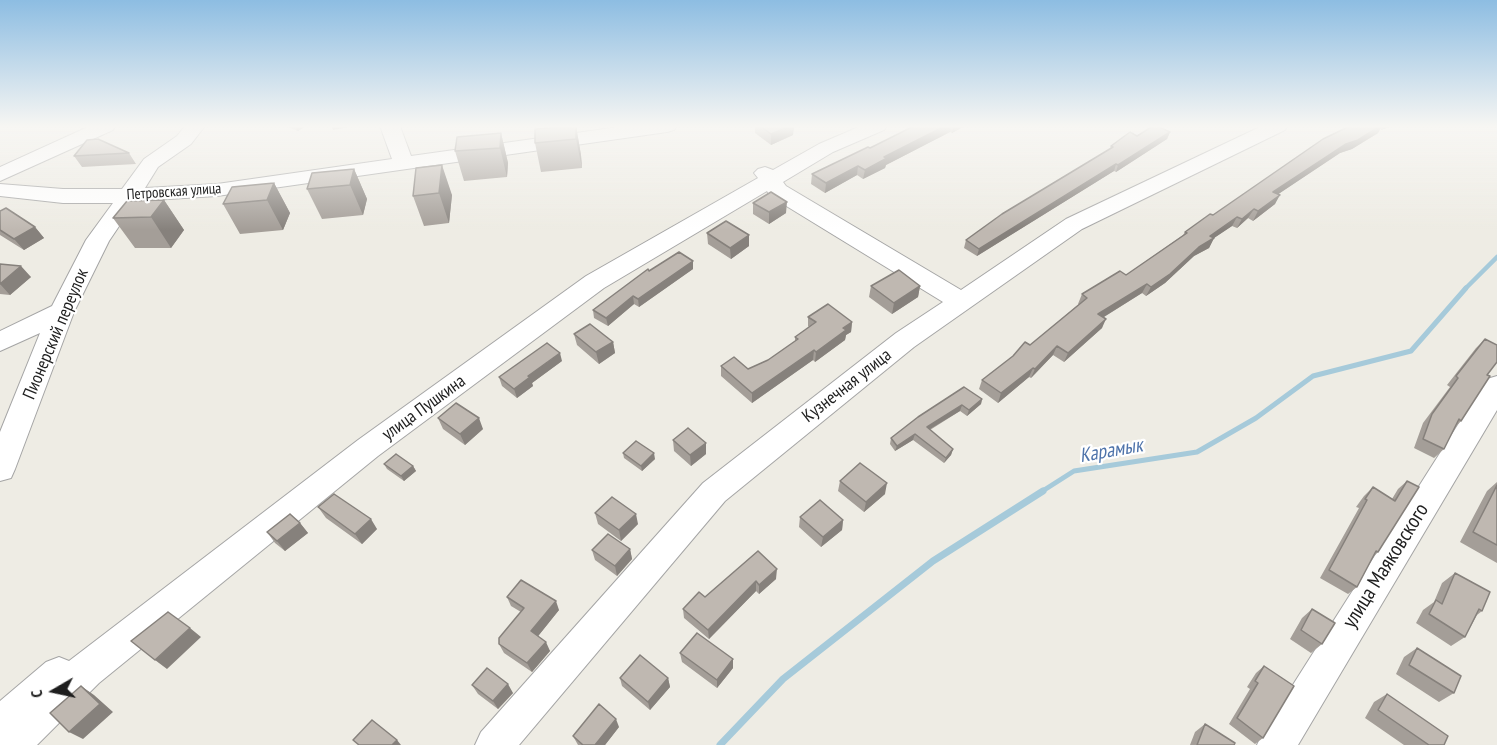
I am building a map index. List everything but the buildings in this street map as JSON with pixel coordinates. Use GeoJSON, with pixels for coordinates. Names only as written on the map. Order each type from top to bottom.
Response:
{"type":"FeatureCollection","features":[{"type":"Feature","properties":{"kind":"street"},"geometry":{"type":"LineString","coordinates":[[0,175],[31,161]]}},
{"type":"Feature","properties":{"kind":"street","name":"Пионерский переулок"},"geometry":{"type":"LineString","coordinates":[[0,469],[61,312],[98,240],[154,161]]}},
{"type":"Feature","properties":{"kind":"street"},"geometry":{"type":"LineString","coordinates":[[0,181],[130,192],[374,161]]}},
{"type":"Feature","properties":{"kind":"street","name":"Петровская улица"},"geometry":{"type":"LineString","coordinates":[[0,189],[63,196],[217,190],[423,161]]}},
{"type":"Feature","properties":{"kind":"street","name":"улица Пушкина"},"geometry":{"type":"LineString","coordinates":[[6,722],[86,670],[368,448],[595,282],[791,161]]}},
{"type":"Feature","properties":{"kind":"street","name":"улица Пушкина"},"geometry":{"type":"LineString","coordinates":[[767,177],[800,161]]}},
{"type":"Feature","properties":{"kind":"street","name":"Кузнечная улица"},"geometry":{"type":"LineString","coordinates":[[494,745],[714,492],[905,340],[1074,224],[1206,161]]}},
{"type":"Feature","properties":{"kind":"street"},"geometry":{"type":"LineString","coordinates":[[767,177],[778,191],[961,301]]}},
{"type":"Feature","properties":{"kind":"street"},"geometry":{"type":"LineString","coordinates":[[0,342],[61,312]]}},
{"type":"Feature","properties":{"kind":"street","name":"улица Маяковского"},"geometry":{"type":"LineString","coordinates":[[1276,745],[1497,386]]}},
{"type":"Feature","properties":{"kind":"waterway","name":"Карамык"},"geometry":{"type":"LineString","coordinates":[[1466,288],[1497,257]]}},
{"type":"Feature","properties":{"kind":"waterway","name":"Карамык"},"geometry":{"type":"LineString","coordinates":[[1041,492],[1074,471],[1197,452],[1256,418],[1313,376],[1411,351],[1466,288]]}},
{"type":"Feature","properties":{"kind":"waterway","name":"Карамык"},"geometry":{"type":"LineString","coordinates":[[720,745],[783,679],[933,561],[1043,491]]}}]}
